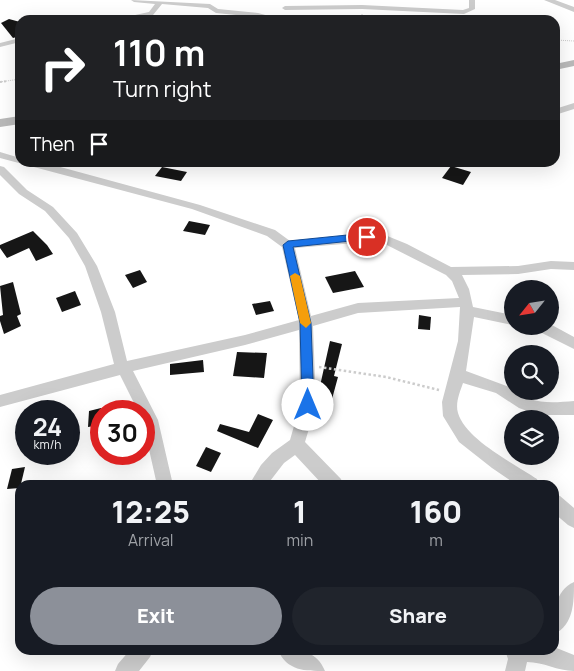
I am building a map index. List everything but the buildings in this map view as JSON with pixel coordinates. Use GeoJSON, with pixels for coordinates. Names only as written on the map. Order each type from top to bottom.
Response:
{"type":"FeatureCollection","features":[{"type":"Feature","properties":{"kind":"street"},"geometry":{"type":"LineString","coordinates":[[134,0],[159,3],[214,4],[216,11],[258,15]]}},
{"type":"Feature","properties":{"kind":"street"},"geometry":{"type":"LineString","coordinates":[[286,4],[464,12],[472,9],[472,0]]}},
{"type":"Feature","properties":{"kind":"street"},"geometry":{"type":"LineString","coordinates":[[547,0],[574,10]]}},
{"type":"Feature","properties":{"kind":"street"},"geometry":{"type":"LineString","coordinates":[[145,15],[151,14],[159,3]]}},
{"type":"Feature","properties":{"kind":"street"},"geometry":{"type":"LineString","coordinates":[[0,45],[15,41]]}},
{"type":"Feature","properties":{"kind":"street"},"geometry":{"type":"LineString","coordinates":[[560,66],[574,63]]}},
{"type":"Feature","properties":{"kind":"street"},"geometry":{"type":"LineString","coordinates":[[560,110],[574,106]]}},
{"type":"Feature","properties":{"kind":"street"},"geometry":{"type":"LineString","coordinates":[[0,123],[15,121]]}},
{"type":"Feature","properties":{"kind":"street"},"geometry":{"type":"LineString","coordinates":[[0,155],[15,160]]}},
{"type":"Feature","properties":{"kind":"street"},"geometry":{"type":"LineString","coordinates":[[47,167],[196,207],[271,234],[288,245],[380,237],[391,240],[449,271],[457,278],[467,306],[458,374],[449,403],[450,413],[455,424],[466,438],[524,480]]}},
{"type":"Feature","properties":{"kind":"street"},"geometry":{"type":"LineString","coordinates":[[0,169],[23,192],[49,209],[82,249],[92,266],[108,312],[122,368],[140,395],[150,420],[165,480]]}},
{"type":"Feature","properties":{"kind":"street"},"geometry":{"type":"LineString","coordinates":[[260,480],[267,470],[297,444],[308,405],[306,323],[288,245]]}},
{"type":"Feature","properties":{"kind":"street"},"geometry":{"type":"LineString","coordinates":[[449,271],[518,270],[551,265],[574,266]]}},
{"type":"Feature","properties":{"kind":"street"},"geometry":{"type":"LineString","coordinates":[[0,401],[122,368],[230,344],[358,308],[467,306],[504,318]]}},
{"type":"Feature","properties":{"kind":"street"},"geometry":{"type":"LineString","coordinates":[[559,334],[571,340]]}},
{"type":"Feature","properties":{"kind":"street"},"geometry":{"type":"LineString","coordinates":[[458,374],[476,383],[501,390],[535,407],[546,409],[574,408]]}},
{"type":"Feature","properties":{"kind":"street"},"geometry":{"type":"LineString","coordinates":[[297,444],[330,480]]}},
{"type":"Feature","properties":{"kind":"street"},"geometry":{"type":"LineString","coordinates":[[559,506],[574,518]]}},
{"type":"Feature","properties":{"kind":"street"},"geometry":{"type":"LineString","coordinates":[[559,616],[574,592]]}},
{"type":"Feature","properties":{"kind":"street"},"geometry":{"type":"LineString","coordinates":[[125,671],[139,655]]}},
{"type":"Feature","properties":{"kind":"street"},"geometry":{"type":"LineString","coordinates":[[294,655],[315,671]]}},
{"type":"Feature","properties":{"kind":"street"},"geometry":{"type":"LineString","coordinates":[[550,655],[574,664]]}},
{"type":"Feature","properties":{"kind":"path"},"geometry":{"type":"LineString","coordinates":[[560,40],[574,41]]}},
{"type":"Feature","properties":{"kind":"path"},"geometry":{"type":"LineString","coordinates":[[0,82],[15,80]]}},
{"type":"Feature","properties":{"kind":"path"},"geometry":{"type":"LineString","coordinates":[[308,366],[386,377],[453,395]]}},
{"type":"Feature","properties":{"kind":"slow traffic"},"geometry":{"type":"LineString","coordinates":[[295,276],[306,323]]}},
{"type":"Feature","properties":{"kind":"route"},"geometry":{"type":"LineString","coordinates":[[308,405],[306,323],[288,245],[367,237]]}}]}
